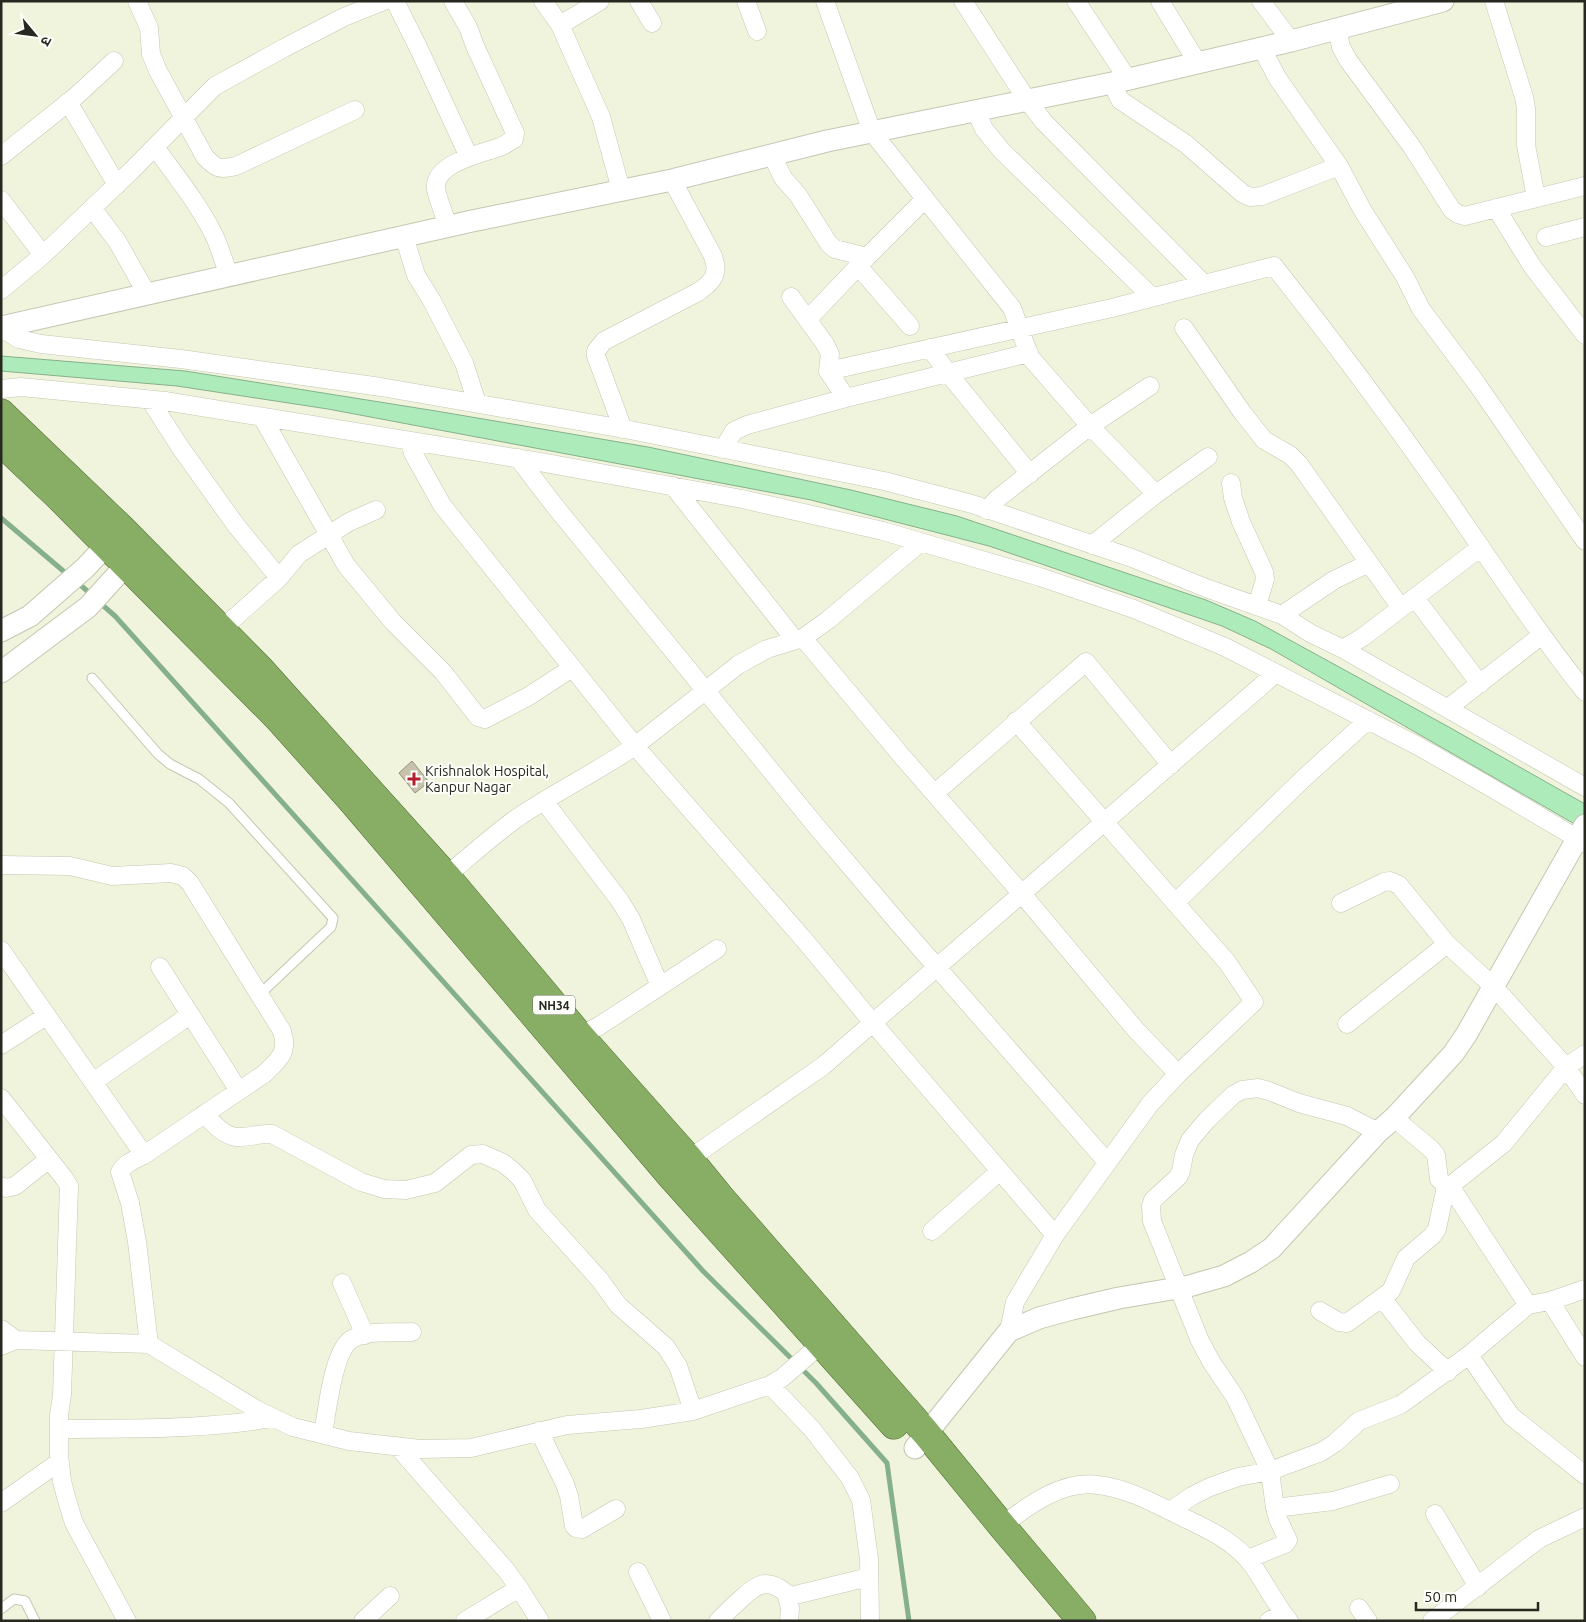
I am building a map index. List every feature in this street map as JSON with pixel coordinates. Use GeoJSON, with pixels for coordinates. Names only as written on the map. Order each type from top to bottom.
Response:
{"type":"FeatureCollection","features":[{"type":"Feature","properties":{"kind":"highway","name":"NH34"},"geometry":{"type":"LineString","coordinates":[[1,412],[134,557],[680,1167],[720,1197],[920,1441],[1059,1621]]}},
{"type":"Feature","properties":{"kind":"highway","name":"NH34"},"geometry":{"type":"LineString","coordinates":[[1,442],[114,537]]}},
{"type":"Feature","properties":{"kind":"highway","name":"NH34"},"geometry":{"type":"LineString","coordinates":[[134,557],[222,629],[354,772],[446,876],[580,1036],[680,1167],[813,1351],[920,1441],[1002,1526],[1082,1621]]}},
{"type":"Feature","properties":{"kind":"street"},"geometry":{"type":"LineString","coordinates":[[138,1],[149,28],[151,54],[205,157],[215,167],[223,169],[236,166],[355,110]]}},
{"type":"Feature","properties":{"kind":"street"},"geometry":{"type":"LineString","coordinates":[[395,1],[423,56],[468,157]]}},
{"type":"Feature","properties":{"kind":"street"},"geometry":{"type":"LineString","coordinates":[[448,226],[436,188],[437,180],[443,172],[468,157],[503,146],[514,139],[515,133],[468,27],[453,1]]}},
{"type":"Feature","properties":{"kind":"street"},"geometry":{"type":"LineString","coordinates":[[544,1],[560,25],[601,117],[621,190]]}},
{"type":"Feature","properties":{"kind":"street"},"geometry":{"type":"LineString","coordinates":[[560,25],[600,1]]}},
{"type":"Feature","properties":{"kind":"street"},"geometry":{"type":"LineString","coordinates":[[639,1],[652,23]]}},
{"type":"Feature","properties":{"kind":"street"},"geometry":{"type":"LineString","coordinates":[[746,1],[758,30]]}},
{"type":"Feature","properties":{"kind":"street"},"geometry":{"type":"LineString","coordinates":[[825,1],[872,132],[1012,308],[1030,357],[1090,426],[1156,494]]}},
{"type":"Feature","properties":{"kind":"street"},"geometry":{"type":"LineString","coordinates":[[963,1],[1027,100],[1044,122],[1204,284]]}},
{"type":"Feature","properties":{"kind":"street"},"geometry":{"type":"LineString","coordinates":[[1076,1],[1119,81],[1120,100],[1186,144],[1242,193],[1250,197],[1262,196],[1339,166]]}},
{"type":"Feature","properties":{"kind":"street"},"geometry":{"type":"LineString","coordinates":[[1160,1],[1197,62]]}},
{"type":"Feature","properties":{"kind":"street"},"geometry":{"type":"LineString","coordinates":[[1261,1],[1291,41]]}},
{"type":"Feature","properties":{"kind":"street"},"geometry":{"type":"LineString","coordinates":[[1,328],[448,226],[672,180],[872,132],[1119,81],[1291,41],[1406,6],[1443,1]]}},
{"type":"Feature","properties":{"kind":"street"},"geometry":{"type":"LineString","coordinates":[[1494,1],[1524,97],[1526,108],[1526,145],[1536,198]]}},
{"type":"Feature","properties":{"kind":"street"},"geometry":{"type":"LineString","coordinates":[[1,290],[43,255],[117,185],[215,86],[344,17],[378,2]]}},
{"type":"Feature","properties":{"kind":"street"},"geometry":{"type":"LineString","coordinates":[[1337,28],[1341,47],[1348,60],[1412,147],[1452,210],[1458,214],[1465,216],[1585,186]]}},
{"type":"Feature","properties":{"kind":"street"},"geometry":{"type":"LineString","coordinates":[[1261,47],[1278,79],[1339,166],[1363,211],[1405,277],[1421,309],[1477,384],[1585,541]]}},
{"type":"Feature","properties":{"kind":"street"},"geometry":{"type":"LineString","coordinates":[[1,156],[68,102],[114,61]]}},
{"type":"Feature","properties":{"kind":"street"},"geometry":{"type":"LineString","coordinates":[[68,102],[117,185]]}},
{"type":"Feature","properties":{"kind":"street"},"geometry":{"type":"LineString","coordinates":[[976,111],[984,129],[1002,152],[1152,297]]}},
{"type":"Feature","properties":{"kind":"street"},"geometry":{"type":"LineString","coordinates":[[155,147],[195,200],[215,237],[229,276]]}},
{"type":"Feature","properties":{"kind":"street"},"geometry":{"type":"LineString","coordinates":[[772,155],[784,178],[798,195],[829,244],[835,249],[862,262],[910,326]]}},
{"type":"Feature","properties":{"kind":"street"},"geometry":{"type":"LineString","coordinates":[[623,429],[596,356],[596,351],[604,341],[706,287],[715,274],[715,261],[712,254],[672,180]]}},
{"type":"Feature","properties":{"kind":"street"},"geometry":{"type":"LineString","coordinates":[[808,319],[925,199]]}},
{"type":"Feature","properties":{"kind":"street"},"geometry":{"type":"LineString","coordinates":[[1,200],[43,255]]}},
{"type":"Feature","properties":{"kind":"street"},"geometry":{"type":"LineString","coordinates":[[92,208],[118,241],[147,294]]}},
{"type":"Feature","properties":{"kind":"street"},"geometry":{"type":"LineString","coordinates":[[1496,208],[1532,266],[1583,330]]}},
{"type":"Feature","properties":{"kind":"street"},"geometry":{"type":"LineString","coordinates":[[1546,237],[1585,227]]}},
{"type":"Feature","properties":{"kind":"street"},"geometry":{"type":"LineString","coordinates":[[404,236],[416,275],[429,295],[464,363],[477,403]]}},
{"type":"Feature","properties":{"kind":"street"},"geometry":{"type":"LineString","coordinates":[[831,374],[930,348],[1020,329],[1274,266],[1346,358],[1542,635],[1585,692]]}},
{"type":"Feature","properties":{"kind":"street"},"geometry":{"type":"LineString","coordinates":[[791,297],[828,349],[831,374],[845,396]]}},
{"type":"Feature","properties":{"kind":"street"},"geometry":{"type":"LineString","coordinates":[[1,328],[18,339],[41,344],[228,366],[381,387],[623,429],[884,481],[987,510],[1132,558],[1206,588],[1282,615],[1310,633],[1343,649],[1585,787]]}},
{"type":"Feature","properties":{"kind":"street"},"geometry":{"type":"LineString","coordinates":[[1184,328],[1242,412],[1264,440],[1290,455],[1299,464],[1401,608]]}},
{"type":"Feature","properties":{"kind":"street"},"geometry":{"type":"LineString","coordinates":[[930,348],[1030,474]]}},
{"type":"Feature","properties":{"kind":"street"},"geometry":{"type":"LineString","coordinates":[[723,449],[734,431],[747,425],[845,396],[1029,353]]}},
{"type":"Feature","properties":{"kind":"street"},"geometry":{"type":"LineString","coordinates":[[987,510],[998,499],[1090,426],[1150,386]]}},
{"type":"Feature","properties":{"kind":"street"},"geometry":{"type":"LineString","coordinates":[[1,389],[21,387],[150,400],[518,458],[673,486],[883,531],[1040,577],[1134,609],[1225,647],[1418,746],[1582,835],[1466,1036],[1453,1054],[1272,1248],[1251,1262],[1224,1276],[1189,1286],[1119,1298],[1072,1309],[1039,1318],[1010,1331],[920,1441]]}},
{"type":"Feature","properties":{"kind":"street"},"geometry":{"type":"LineString","coordinates":[[150,400],[180,447],[235,524],[279,578]]}},
{"type":"Feature","properties":{"kind":"street"},"geometry":{"type":"LineString","coordinates":[[262,417],[346,565],[393,622],[443,672],[478,717],[485,718],[529,696],[572,668]]}},
{"type":"Feature","properties":{"kind":"street"},"geometry":{"type":"LineString","coordinates":[[410,441],[413,453],[442,505],[635,746],[806,942],[1055,1235]]}},
{"type":"Feature","properties":{"kind":"street"},"geometry":{"type":"LineString","coordinates":[[1092,545],[1156,494],[1208,457]]}},
{"type":"Feature","properties":{"kind":"street"},"geometry":{"type":"LineString","coordinates":[[518,458],[554,505],[822,834],[1107,1162]]}},
{"type":"Feature","properties":{"kind":"street"},"geometry":{"type":"LineString","coordinates":[[1231,483],[1240,522],[1264,572],[1265,579],[1257,606]]}},
{"type":"Feature","properties":{"kind":"street"},"geometry":{"type":"LineString","coordinates":[[673,486],[799,639],[1022,894],[1136,1030],[1178,1074]]}},
{"type":"Feature","properties":{"kind":"street"},"geometry":{"type":"LineString","coordinates":[[222,629],[279,578],[299,554],[349,522],[376,510]]}},
{"type":"Feature","properties":{"kind":"street"},"geometry":{"type":"LineString","coordinates":[[2,630],[30,616],[85,568],[114,537]]}},
{"type":"Feature","properties":{"kind":"street"},"geometry":{"type":"LineString","coordinates":[[446,876],[516,819],[635,746],[738,665],[766,649],[799,639],[828,620],[921,542]]}},
{"type":"Feature","properties":{"kind":"street"},"geometry":{"type":"LineString","coordinates":[[1343,649],[1363,637],[1481,547]]}},
{"type":"Feature","properties":{"kind":"street"},"geometry":{"type":"LineString","coordinates":[[1,672],[88,607],[134,557]]}},
{"type":"Feature","properties":{"kind":"street"},"geometry":{"type":"LineString","coordinates":[[1282,615],[1334,580],[1368,563]]}},
{"type":"Feature","properties":{"kind":"street"},"geometry":{"type":"LineString","coordinates":[[1415,598],[1480,684]]}},
{"type":"Feature","properties":{"kind":"street"},"geometry":{"type":"LineString","coordinates":[[1448,708],[1542,635]]}},
{"type":"Feature","properties":{"kind":"street"},"geometry":{"type":"LineString","coordinates":[[934,794],[1086,662],[1171,766]]}},
{"type":"Feature","properties":{"kind":"street"},"geometry":{"type":"LineString","coordinates":[[680,1167],[823,1066],[1276,673]]}},
{"type":"Feature","properties":{"kind":"street"},"geometry":{"type":"LineString","coordinates":[[1175,903],[1304,778],[1368,720]]}},
{"type":"Feature","properties":{"kind":"street"},"geometry":{"type":"LineString","coordinates":[[1010,1331],[1015,1302],[1055,1235],[1150,1104],[1178,1074],[1254,1002],[1227,962],[1016,721]]}},
{"type":"Feature","properties":{"kind":"street"},"geometry":{"type":"LineString","coordinates":[[544,801],[620,901],[631,919],[660,986]]}},
{"type":"Feature","properties":{"kind":"street"},"geometry":{"type":"LineString","coordinates":[[1,865],[70,866],[112,876],[171,873],[183,876],[190,883],[282,1031],[285,1046],[282,1055],[264,1074],[144,1155],[123,1167],[120,1172],[130,1203],[137,1242],[149,1344]]}},
{"type":"Feature","properties":{"kind":"street"},"geometry":{"type":"LineString","coordinates":[[1341,903],[1384,882],[1390,881],[1403,890],[1447,944],[1494,987],[1566,1067],[1585,1095]]}},
{"type":"Feature","properties":{"kind":"street"},"geometry":{"type":"LineString","coordinates":[[1347,1024],[1447,944]]}},
{"type":"Feature","properties":{"kind":"street"},"geometry":{"type":"LineString","coordinates":[[580,1036],[599,1026],[716,949]]}},
{"type":"Feature","properties":{"kind":"street"},"geometry":{"type":"LineString","coordinates":[[1,950],[144,1155]]}},
{"type":"Feature","properties":{"kind":"street"},"geometry":{"type":"LineString","coordinates":[[160,967],[240,1091]]}},
{"type":"Feature","properties":{"kind":"street"},"geometry":{"type":"LineString","coordinates":[[93,1082],[190,1015]]}},
{"type":"Feature","properties":{"kind":"street"},"geometry":{"type":"LineString","coordinates":[[1,1045],[46,1016]]}},
{"type":"Feature","properties":{"kind":"street"},"geometry":{"type":"LineString","coordinates":[[1320,1311],[1339,1322],[1348,1322],[1391,1290],[1406,1258],[1432,1236],[1437,1229],[1448,1186],[1504,1143],[1566,1067],[1585,1054]]}},
{"type":"Feature","properties":{"kind":"street"},"geometry":{"type":"LineString","coordinates":[[1248,1559],[1287,1542],[1288,1537],[1274,1508],[1270,1471],[1236,1397],[1212,1363],[1200,1341],[1152,1222],[1151,1206],[1154,1200],[1178,1176],[1181,1171],[1186,1148],[1195,1134],[1232,1096],[1242,1090],[1258,1088],[1299,1103],[1386,1125],[1425,1143],[1436,1155],[1439,1180],[1448,1186],[1528,1305]]}},
{"type":"Feature","properties":{"kind":"street"},"geometry":{"type":"LineString","coordinates":[[1,1098],[69,1186],[59,1462],[62,1481],[74,1523],[127,1621]]}},
{"type":"Feature","properties":{"kind":"street"},"geometry":{"type":"LineString","coordinates":[[204,1114],[223,1132],[230,1135],[237,1137],[261,1133],[272,1134],[361,1182],[384,1189],[406,1190],[435,1182],[470,1155],[482,1154],[513,1170],[522,1180],[537,1210],[600,1280],[618,1305],[666,1347],[678,1366],[693,1411]]}},
{"type":"Feature","properties":{"kind":"street"},"geometry":{"type":"LineString","coordinates":[[1,1186],[6,1188],[15,1186],[49,1160]]}},
{"type":"Feature","properties":{"kind":"street"},"geometry":{"type":"LineString","coordinates":[[932,1231],[1000,1171]]}},
{"type":"Feature","properties":{"kind":"street"},"geometry":{"type":"LineString","coordinates":[[342,1283],[365,1335]]}},
{"type":"Feature","properties":{"kind":"street"},"geometry":{"type":"LineString","coordinates":[[1170,1511],[1192,1496],[1210,1487],[1295,1463],[1328,1448],[1359,1421],[1400,1405],[1448,1372],[1528,1305],[1550,1301],[1585,1289]]}},
{"type":"Feature","properties":{"kind":"street"},"geometry":{"type":"LineString","coordinates":[[1382,1298],[1417,1344],[1448,1372]]}},
{"type":"Feature","properties":{"kind":"street"},"geometry":{"type":"LineString","coordinates":[[1550,1301],[1585,1357]]}},
{"type":"Feature","properties":{"kind":"street"},"geometry":{"type":"LineString","coordinates":[[1,1329],[9,1343],[63,1341],[149,1344],[273,1418],[293,1427],[350,1441],[420,1449],[472,1448],[567,1424],[641,1419],[693,1411],[776,1382],[813,1351]]}},
{"type":"Feature","properties":{"kind":"street"},"geometry":{"type":"LineString","coordinates":[[323,1434],[338,1356],[346,1343],[352,1338],[365,1335],[412,1332]]}},
{"type":"Feature","properties":{"kind":"street"},"geometry":{"type":"LineString","coordinates":[[1469,1355],[1511,1416],[1585,1475]]}},
{"type":"Feature","properties":{"kind":"street"},"geometry":{"type":"LineString","coordinates":[[776,1382],[850,1478],[861,1500],[869,1559],[870,1621]]}},
{"type":"Feature","properties":{"kind":"street"},"geometry":{"type":"LineString","coordinates":[[59,1429],[174,1428],[245,1423],[273,1418]]}},
{"type":"Feature","properties":{"kind":"street"},"geometry":{"type":"LineString","coordinates":[[539,1431],[565,1484],[574,1526],[582,1529],[616,1510]]}},
{"type":"Feature","properties":{"kind":"street"},"geometry":{"type":"LineString","coordinates":[[396,1446],[437,1491],[519,1588],[540,1621]]}},
{"type":"Feature","properties":{"kind":"street"},"geometry":{"type":"LineString","coordinates":[[1,1503],[59,1462]]}},
{"type":"Feature","properties":{"kind":"street"},"geometry":{"type":"LineString","coordinates":[[1002,1526],[1020,1512],[1063,1489],[1097,1484],[1130,1493],[1220,1535],[1240,1550],[1248,1559],[1280,1618]]}},
{"type":"Feature","properties":{"kind":"street"},"geometry":{"type":"LineString","coordinates":[[1274,1508],[1333,1501],[1390,1484]]}},
{"type":"Feature","properties":{"kind":"street"},"geometry":{"type":"LineString","coordinates":[[1436,1514],[1478,1586]]}},
{"type":"Feature","properties":{"kind":"street"},"geometry":{"type":"LineString","coordinates":[[1432,1621],[1539,1540],[1585,1517]]}},
{"type":"Feature","properties":{"kind":"street"},"geometry":{"type":"LineString","coordinates":[[638,1572],[662,1621]]}},
{"type":"Feature","properties":{"kind":"street"},"geometry":{"type":"LineString","coordinates":[[787,1597],[869,1577]]}},
{"type":"Feature","properties":{"kind":"street"},"geometry":{"type":"LineString","coordinates":[[718,1621],[754,1586],[764,1584],[772,1584],[786,1593],[790,1608],[789,1621]]}},
{"type":"Feature","properties":{"kind":"street"},"geometry":{"type":"LineString","coordinates":[[465,1621],[519,1588]]}},
{"type":"Feature","properties":{"kind":"street"},"geometry":{"type":"LineString","coordinates":[[363,1621],[390,1596]]}},
{"type":"Feature","properties":{"kind":"lane"},"geometry":{"type":"LineString","coordinates":[[92,678],[158,754],[170,764],[199,778],[229,803],[333,918],[331,927],[259,995]]}},
{"type":"Feature","properties":{"kind":"lane"},"geometry":{"type":"LineString","coordinates":[[1,1609],[14,1599],[25,1601],[35,1621]]}},
{"type":"Feature","properties":{"kind":"shaded area"},"geometry":{"type":"Polygon","coordinates":[[[1,356],[185,371],[436,411],[648,447],[851,490],[957,516],[1206,600],[1255,621],[1585,804],[1585,830],[1271,649],[1222,626],[989,546],[811,500],[328,409],[177,386],[1,371],[1,356]]]}},
{"type":"Feature","properties":{"kind":"building"},"geometry":{"type":"Polygon","coordinates":[[[412,761],[429,782],[415,793],[399,773],[412,761]]]}},
{"type":"Feature","properties":{"kind":"waterway"},"geometry":{"type":"LineString","coordinates":[[1,518],[68,575]]}},
{"type":"Feature","properties":{"kind":"waterway"},"geometry":{"type":"LineString","coordinates":[[77,582],[93,596]]}},
{"type":"Feature","properties":{"kind":"waterway"},"geometry":{"type":"LineString","coordinates":[[99,602],[115,616],[703,1271],[816,1383],[887,1463],[909,1621]]}},
{"type":"Feature","properties":{"kind":"place","name":"Krishnalok Hospital, Kanpur Nagar"},"geometry":{"type":"Point","coordinates":[414,779]}}]}
